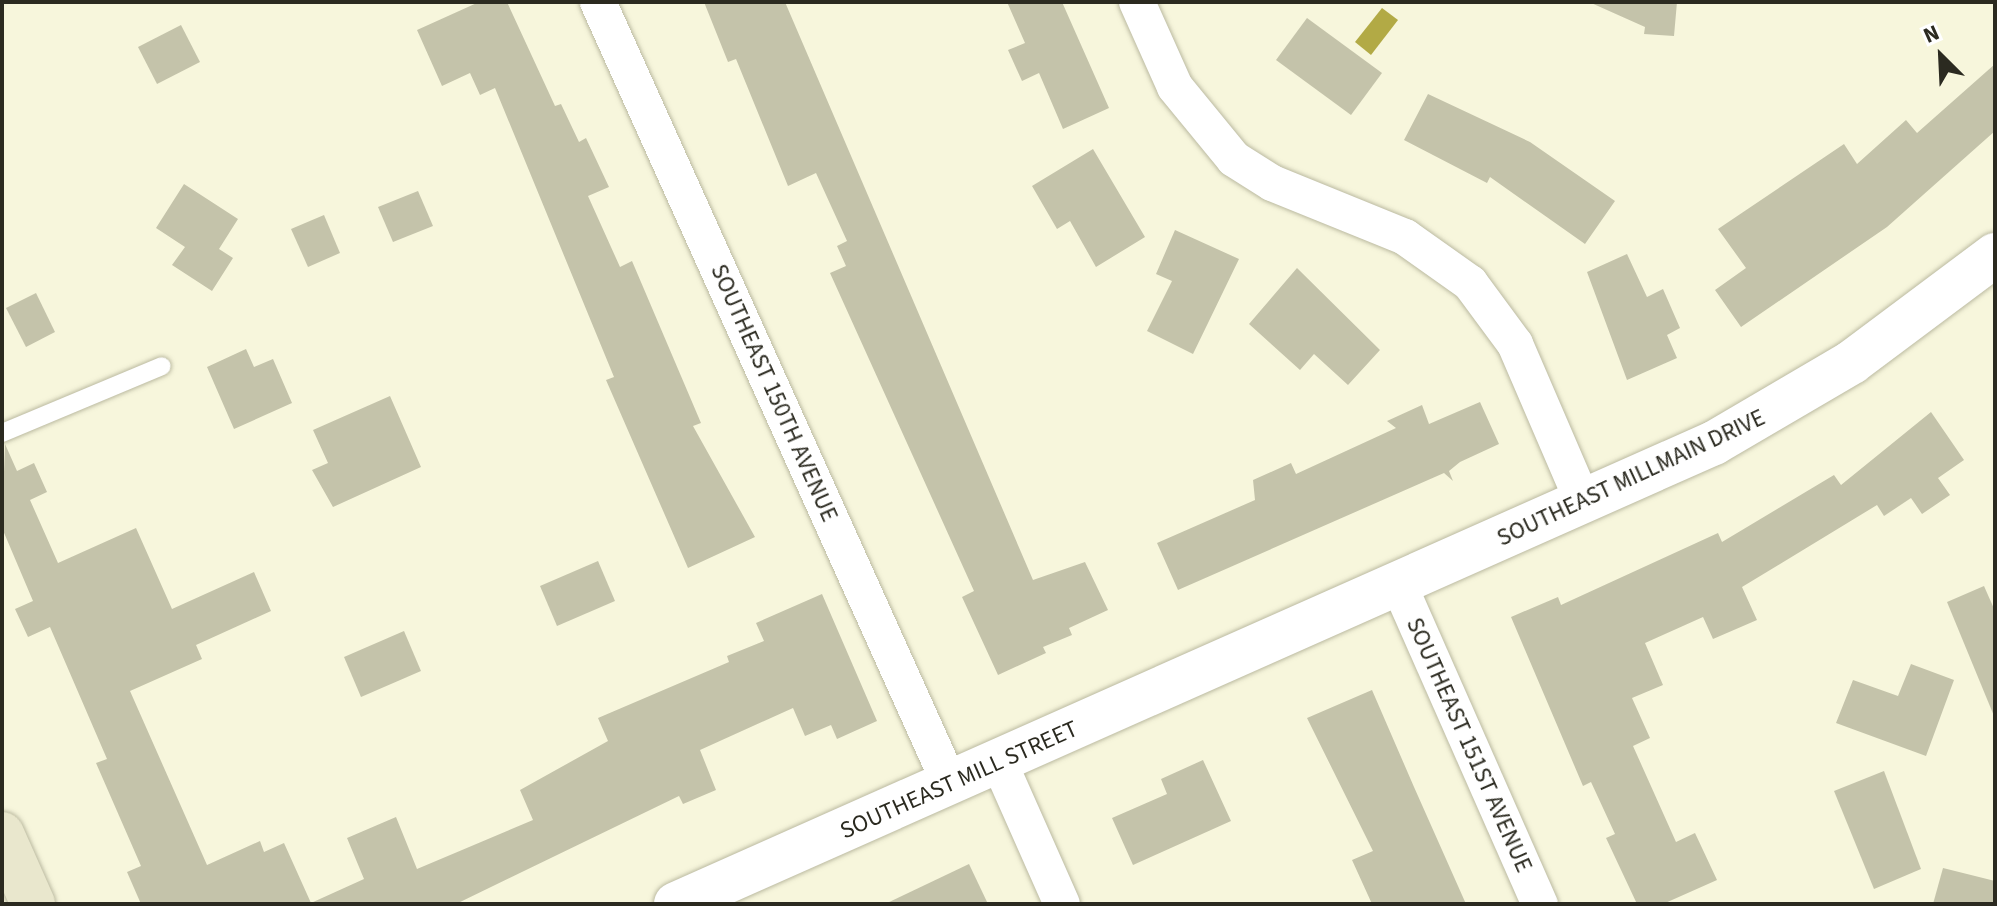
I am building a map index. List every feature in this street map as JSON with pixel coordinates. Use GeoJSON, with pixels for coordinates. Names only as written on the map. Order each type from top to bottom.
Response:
{"type":"FeatureCollection","features":[{"type":"Feature","properties":{"kind":"main road"},"geometry":{"type":"LineString","coordinates":[[2,834],[33,904]]}},
{"type":"Feature","properties":{"kind":"street","name":"SOUTHEAST 150TH AVENUE"},"geometry":{"type":"LineString","coordinates":[[598,2],[950,784]]}},
{"type":"Feature","properties":{"kind":"street"},"geometry":{"type":"LineString","coordinates":[[1137,2],[1175,87],[1234,159],[1272,183],[1405,237],[1470,283],[1515,344],[1584,504]]}},
{"type":"Feature","properties":{"kind":"street","name":"SOUTHEAST MILLMAIN DRIVE"},"geometry":{"type":"LineString","coordinates":[[1241,656],[1584,504],[1787,403],[1995,255]]}},
{"type":"Feature","properties":{"kind":"street","name":"SOUTHEAST 151ST AVENUE"},"geometry":{"type":"LineString","coordinates":[[1399,585],[1540,904]]}},
{"type":"Feature","properties":{"kind":"street","name":"SOUTHEAST MILL STREET"},"geometry":{"type":"LineString","coordinates":[[676,904],[1241,656]]}},
{"type":"Feature","properties":{"kind":"street"},"geometry":{"type":"LineString","coordinates":[[999,762],[1062,904]]}},
{"type":"Feature","properties":{"kind":"lane"},"geometry":{"type":"LineString","coordinates":[[2,433],[162,366]]}},
{"type":"Feature","properties":{"kind":"shaded area"},"geometry":{"type":"Polygon","coordinates":[[[1382,8],[1398,20],[1371,55],[1355,42],[1382,8]]]}},
{"type":"Feature","properties":{"kind":"building"},"geometry":{"type":"Polygon","coordinates":[[[479,2],[507,2],[555,106],[561,104],[579,142],[586,138],[609,187],[588,196],[620,267],[632,261],[701,423],[693,426],[755,537],[688,568],[606,380],[614,377],[495,88],[480,95],[470,73],[442,86],[417,30],[479,2]]]}},
{"type":"Feature","properties":{"kind":"building"},"geometry":{"type":"Polygon","coordinates":[[[704,2],[785,2],[1033,580],[1085,562],[1108,610],[1069,628],[1072,635],[1043,647],[1046,653],[998,675],[962,597],[974,591],[830,273],[846,266],[837,246],[847,241],[816,173],[788,186],[736,59],[728,62],[704,2]]]}},
{"type":"Feature","properties":{"kind":"building"},"geometry":{"type":"Polygon","coordinates":[[[1007,2],[1062,2],[1109,108],[1063,129],[1039,73],[1022,81],[1008,50],[1025,43],[1007,2]]]}},
{"type":"Feature","properties":{"kind":"building"},"geometry":{"type":"Polygon","coordinates":[[[1589,2],[1677,2],[1674,36],[1644,34],[1645,27],[1589,2]]]}},
{"type":"Feature","properties":{"kind":"building"},"geometry":{"type":"Polygon","coordinates":[[[1307,18],[1382,73],[1351,115],[1276,60],[1307,18]]]}},
{"type":"Feature","properties":{"kind":"building"},"geometry":{"type":"Polygon","coordinates":[[[181,25],[200,62],[157,84],[138,47],[181,25]]]}},
{"type":"Feature","properties":{"kind":"building"},"geometry":{"type":"Polygon","coordinates":[[[1995,64],[1995,131],[1887,227],[1741,327],[1715,290],[1746,268],[1718,229],[1844,144],[1857,164],[1906,120],[1917,133],[1995,64]]]}},
{"type":"Feature","properties":{"kind":"building"},"geometry":{"type":"Polygon","coordinates":[[[1428,94],[1530,142],[1615,201],[1585,244],[1490,177],[1487,183],[1404,140],[1428,94]]]}},
{"type":"Feature","properties":{"kind":"building"},"geometry":{"type":"Polygon","coordinates":[[[1093,149],[1145,237],[1096,267],[1070,221],[1057,229],[1032,186],[1093,149]]]}},
{"type":"Feature","properties":{"kind":"building"},"geometry":{"type":"Polygon","coordinates":[[[184,184],[238,219],[219,249],[233,258],[212,291],[172,265],[185,247],[156,228],[184,184]]]}},
{"type":"Feature","properties":{"kind":"building"},"geometry":{"type":"Polygon","coordinates":[[[418,191],[433,226],[393,242],[378,207],[418,191]]]}},
{"type":"Feature","properties":{"kind":"building"},"geometry":{"type":"Polygon","coordinates":[[[324,215],[340,253],[308,267],[291,229],[324,215]]]}},
{"type":"Feature","properties":{"kind":"building"},"geometry":{"type":"Polygon","coordinates":[[[1175,230],[1239,259],[1193,354],[1147,331],[1172,281],[1156,274],[1175,230]]]}},
{"type":"Feature","properties":{"kind":"building"},"geometry":{"type":"Polygon","coordinates":[[[1627,254],[1647,297],[1663,289],[1680,328],[1667,335],[1677,358],[1627,380],[1587,272],[1627,254]]]}},
{"type":"Feature","properties":{"kind":"building"},"geometry":{"type":"Polygon","coordinates":[[[1297,268],[1380,350],[1348,385],[1314,354],[1300,370],[1249,324],[1297,268]]]}},
{"type":"Feature","properties":{"kind":"building"},"geometry":{"type":"Polygon","coordinates":[[[36,293],[55,332],[26,347],[6,308],[36,293]]]}},
{"type":"Feature","properties":{"kind":"building"},"geometry":{"type":"Polygon","coordinates":[[[246,349],[254,367],[273,359],[292,403],[234,429],[207,367],[246,349]]]}},
{"type":"Feature","properties":{"kind":"building"},"geometry":{"type":"Polygon","coordinates":[[[390,396],[421,467],[333,507],[312,470],[328,463],[313,430],[390,396]]]}},
{"type":"Feature","properties":{"kind":"building"},"geometry":{"type":"Polygon","coordinates":[[[1480,402],[1499,444],[1460,462],[1449,471],[1453,481],[1444,473],[1178,590],[1157,543],[1255,500],[1253,480],[1291,463],[1296,474],[1396,428],[1387,421],[1422,405],[1429,424],[1480,402]]]}},
{"type":"Feature","properties":{"kind":"building"},"geometry":{"type":"Polygon","coordinates":[[[1931,412],[1964,460],[1938,478],[1950,495],[1922,514],[1911,498],[1884,516],[1877,505],[1742,587],[1757,620],[1713,639],[1703,617],[1645,643],[1663,685],[1632,698],[1650,738],[1633,746],[1676,842],[1695,833],[1717,880],[1663,904],[1637,904],[1606,838],[1615,834],[1591,782],[1583,786],[1511,617],[1558,597],[1561,605],[1718,533],[1722,542],[1834,475],[1841,485],[1931,412]]]}},
{"type":"Feature","properties":{"kind":"building"},"geometry":{"type":"Polygon","coordinates":[[[5,444],[17,471],[34,463],[47,492],[30,500],[58,563],[136,528],[172,609],[254,572],[271,611],[196,645],[202,659],[130,691],[207,865],[260,841],[264,852],[284,843],[311,903],[364,879],[347,838],[396,817],[417,869],[533,820],[520,790],[608,741],[598,718],[729,662],[727,656],[764,641],[756,623],[822,594],[877,721],[837,739],[831,725],[805,736],[793,708],[700,750],[716,790],[683,804],[679,796],[456,904],[141,904],[127,872],[141,866],[96,763],[107,759],[50,627],[28,637],[15,609],[33,601],[2,528],[5,444]]]}},
{"type":"Feature","properties":{"kind":"building"},"geometry":{"type":"Polygon","coordinates":[[[598,561],[615,601],[557,626],[540,586],[598,561]]]}},
{"type":"Feature","properties":{"kind":"building"},"geometry":{"type":"Polygon","coordinates":[[[1984,586],[1995,611],[1994,716],[1947,602],[1984,586]]]}},
{"type":"Feature","properties":{"kind":"building"},"geometry":{"type":"Polygon","coordinates":[[[404,631],[421,671],[361,697],[344,657],[404,631]]]}},
{"type":"Feature","properties":{"kind":"building"},"geometry":{"type":"Polygon","coordinates":[[[1911,664],[1954,680],[1926,756],[1836,723],[1853,680],[1898,696],[1911,664]]]}},
{"type":"Feature","properties":{"kind":"building"},"geometry":{"type":"Polygon","coordinates":[[[1372,690],[1466,904],[1372,904],[1352,860],[1373,851],[1307,718],[1372,690]]]}},
{"type":"Feature","properties":{"kind":"building"},"geometry":{"type":"Polygon","coordinates":[[[1203,760],[1231,821],[1133,865],[1112,818],[1167,794],[1161,779],[1203,760]]]}},
{"type":"Feature","properties":{"kind":"building"},"geometry":{"type":"Polygon","coordinates":[[[1884,771],[1921,869],[1874,889],[1834,791],[1884,771]]]}},
{"type":"Feature","properties":{"kind":"building"},"geometry":{"type":"Polygon","coordinates":[[[969,864],[988,904],[885,904],[969,864]]]}},
{"type":"Feature","properties":{"kind":"building"},"geometry":{"type":"Polygon","coordinates":[[[1943,868],[1995,881],[1995,904],[1933,904],[1943,868]]]}}]}
